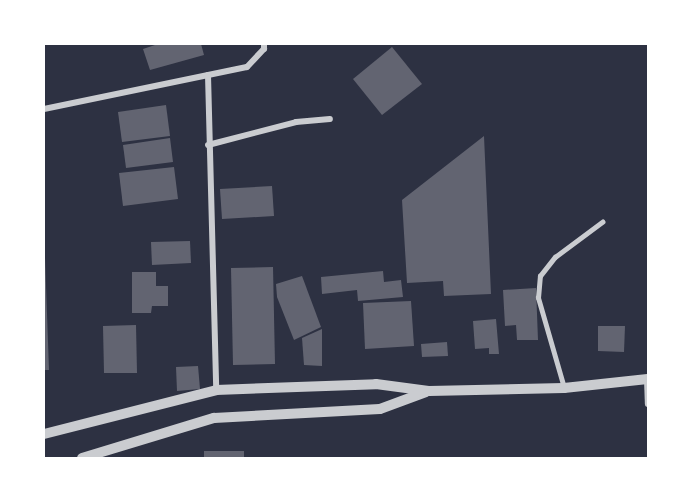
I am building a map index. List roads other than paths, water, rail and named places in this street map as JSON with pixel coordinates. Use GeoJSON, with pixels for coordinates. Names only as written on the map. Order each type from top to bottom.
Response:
{"type":"FeatureCollection","features":[{"type":"Feature","properties":{"kind":"street"},"geometry":{"type":"LineString","coordinates":[[44,109],[247,67],[264,49],[264,44]]}},
{"type":"Feature","properties":{"kind":"street"},"geometry":{"type":"LineString","coordinates":[[208,75],[216,390]]}},
{"type":"Feature","properties":{"kind":"street"},"geometry":{"type":"LineString","coordinates":[[208,145],[296,122],[330,119]]}},
{"type":"Feature","properties":{"kind":"street"},"geometry":{"type":"LineString","coordinates":[[44,434],[216,390],[376,384],[429,391],[564,388],[648,379],[648,404]]}},
{"type":"Feature","properties":{"kind":"street"},"geometry":{"type":"LineString","coordinates":[[82,459],[214,418],[380,409],[429,391]]}},
{"type":"Feature","properties":{"kind":"lane"},"geometry":{"type":"LineString","coordinates":[[564,388],[538,298],[540,276],[555,257],[602,222]]}}]}
